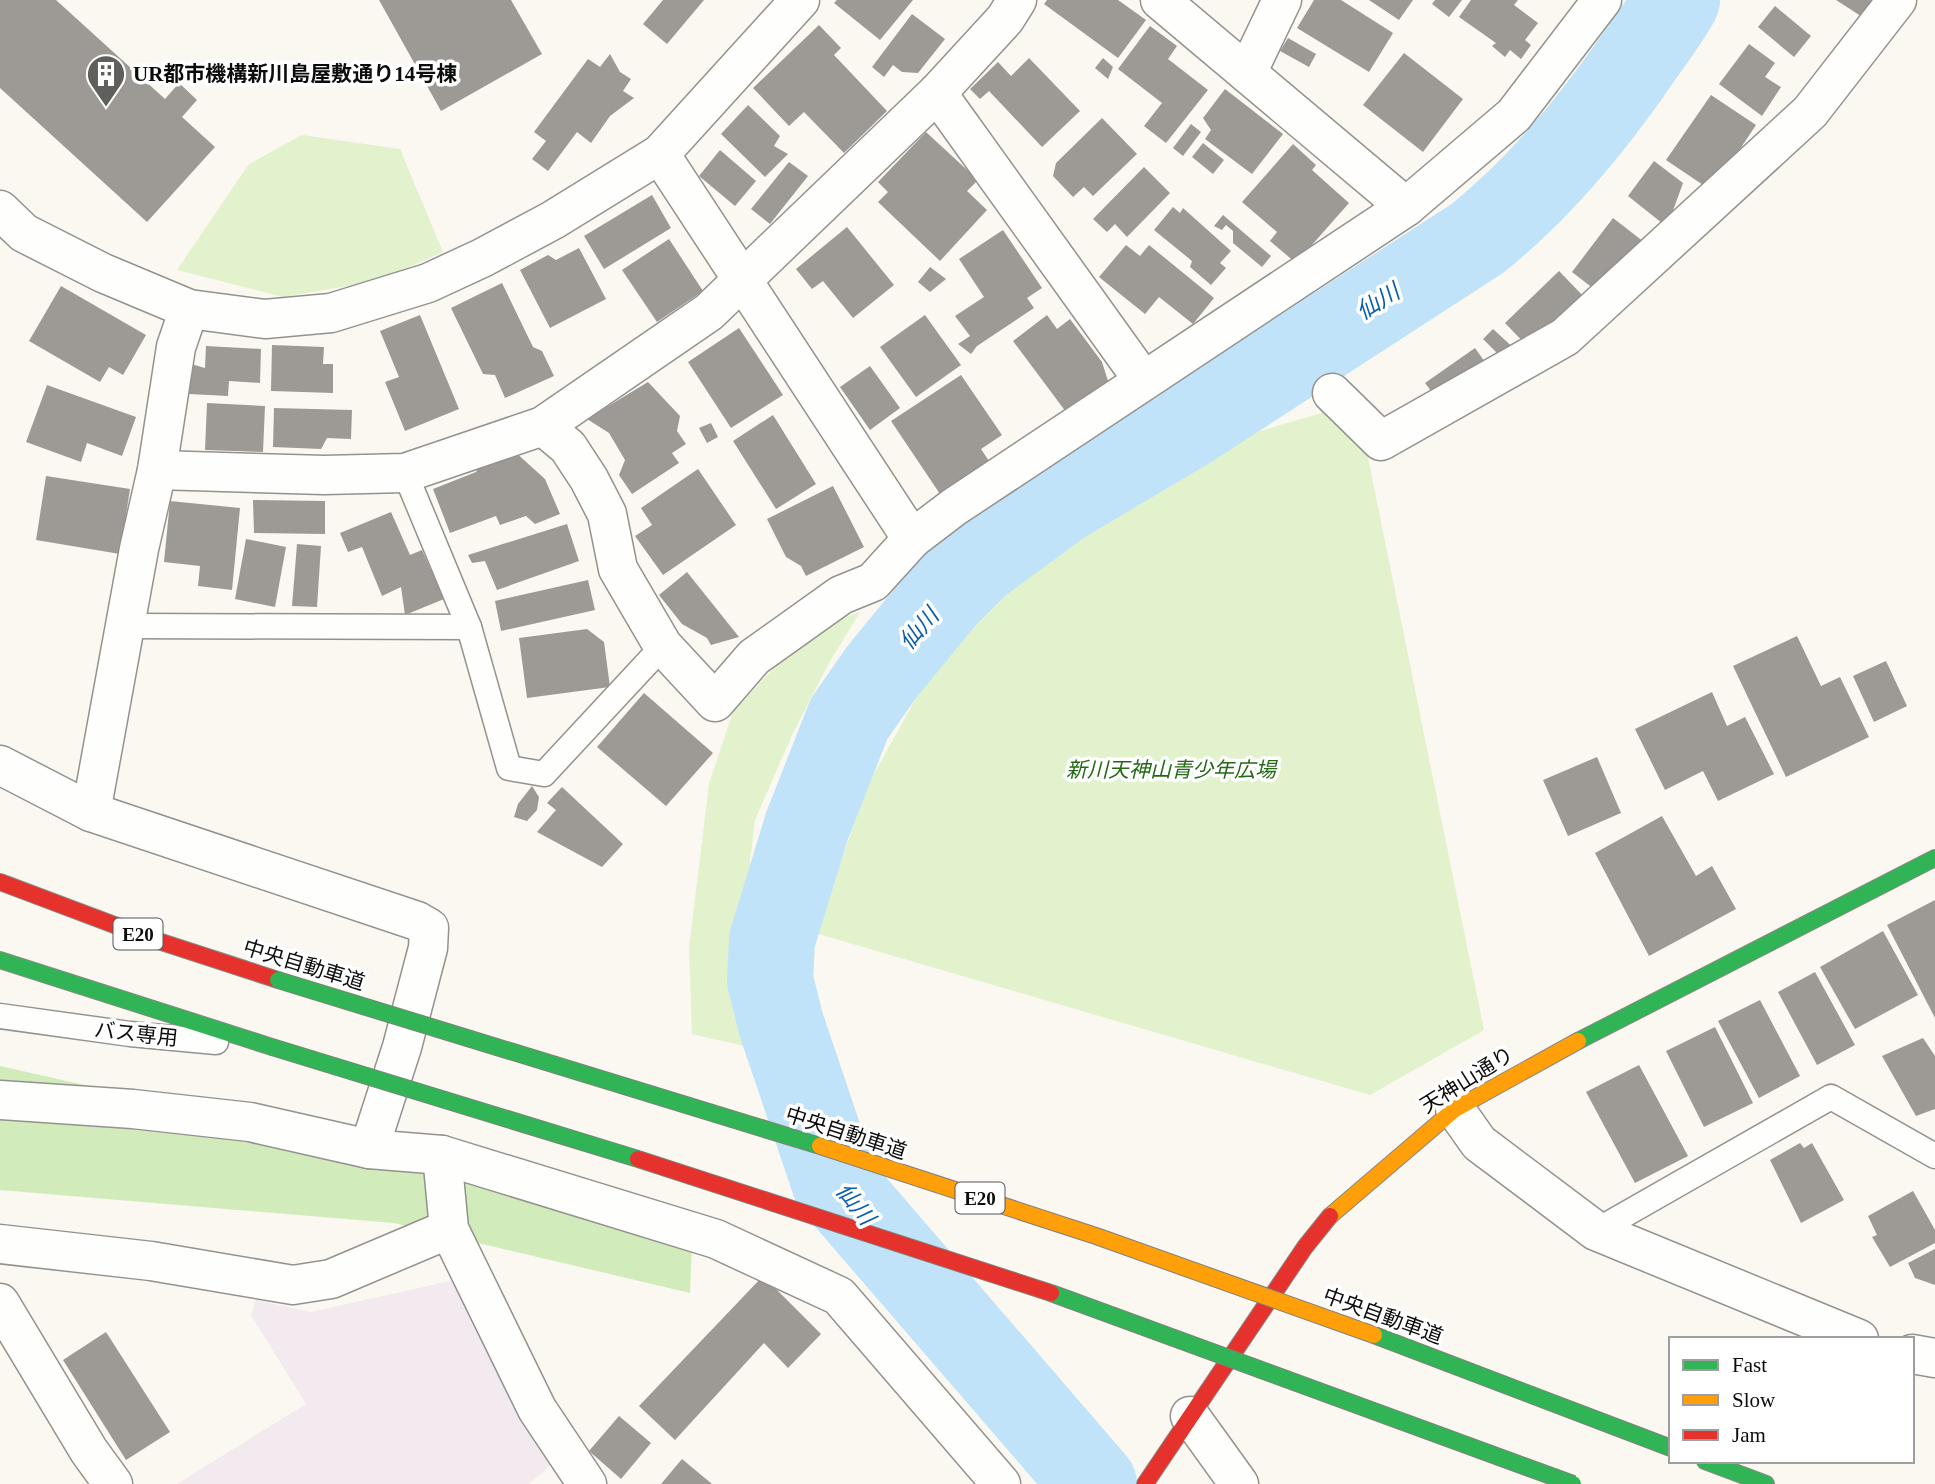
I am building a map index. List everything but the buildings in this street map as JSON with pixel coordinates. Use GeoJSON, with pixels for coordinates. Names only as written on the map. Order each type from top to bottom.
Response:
{"type":"FeatureCollection","features":[{"type":"Feature","properties":{"kind":"main road","name":"天神山通り"},"geometry":{"type":"LineString","coordinates":[[1145,1484],[1305,1247],[1331,1215],[1455,1109],[1546,1057],[1935,858]]}},
{"type":"Feature","properties":{"kind":"main road","name":"中央自動車道"},"geometry":{"type":"LineString","coordinates":[[0,883],[149,938],[278,980],[809,1142],[1098,1237],[1401,1344],[1669,1447]]}},
{"type":"Feature","properties":{"kind":"main road"},"geometry":{"type":"LineString","coordinates":[[0,958],[67,983],[518,1121],[1096,1308],[1573,1484]]}},
{"type":"Feature","properties":{"kind":"main road"},"geometry":{"type":"LineString","coordinates":[[0,967],[67,983]]}},
{"type":"Feature","properties":{"kind":"main road"},"geometry":{"type":"LineString","coordinates":[[1710,1463],[1766,1484]]}},
{"type":"Feature","properties":{"kind":"street"},"geometry":{"type":"LineString","coordinates":[[0,210],[24,233],[103,273],[189,309],[265,319],[331,313],[428,283],[482,258],[553,220],[660,154],[800,0]]}},
{"type":"Feature","properties":{"kind":"street"},"geometry":{"type":"LineString","coordinates":[[157,470],[324,475],[405,473],[543,426],[709,312],[937,93],[1005,19],[1017,0]]}},
{"type":"Feature","properties":{"kind":"street"},"geometry":{"type":"LineString","coordinates":[[1160,0],[1406,207]]}},
{"type":"Feature","properties":{"kind":"street"},"geometry":{"type":"LineString","coordinates":[[1247,73],[1282,0]]}},
{"type":"Feature","properties":{"kind":"street"},"geometry":{"type":"LineString","coordinates":[[543,426],[568,447],[589,479],[607,514],[618,569],[663,646],[715,702],[754,657],[841,595],[873,582],[912,540],[954,507],[1406,207],[1514,115],[1602,0]]}},
{"type":"Feature","properties":{"kind":"street"},"geometry":{"type":"LineString","coordinates":[[1332,393],[1381,441],[1565,337],[1810,112],[1897,0]]}},
{"type":"Feature","properties":{"kind":"street"},"geometry":{"type":"LineString","coordinates":[[937,93],[1143,380]]}},
{"type":"Feature","properties":{"kind":"street"},"geometry":{"type":"LineString","coordinates":[[660,154],[912,540]]}},
{"type":"Feature","properties":{"kind":"street"},"geometry":{"type":"LineString","coordinates":[[91,812],[139,550],[157,470],[176,347],[189,309]]}},
{"type":"Feature","properties":{"kind":"street"},"geometry":{"type":"LineString","coordinates":[[0,765],[91,812],[410,918],[429,928],[428,948],[402,1047],[369,1149]]}},
{"type":"Feature","properties":{"kind":"street"},"geometry":{"type":"LineString","coordinates":[[0,1100],[133,1109],[250,1122],[369,1149],[442,1155],[716,1239],[839,1296],[1001,1484]]}},
{"type":"Feature","properties":{"kind":"street"},"geometry":{"type":"LineString","coordinates":[[1455,1109],[1479,1143],[1596,1231],[1854,1337]]}},
{"type":"Feature","properties":{"kind":"street"},"geometry":{"type":"LineString","coordinates":[[442,1155],[449,1229],[537,1409],[587,1484]]}},
{"type":"Feature","properties":{"kind":"street"},"geometry":{"type":"LineString","coordinates":[[0,1244],[150,1261],[293,1285],[331,1279],[449,1229]]}},
{"type":"Feature","properties":{"kind":"street"},"geometry":{"type":"LineString","coordinates":[[0,1303],[89,1451],[113,1484]]}},
{"type":"Feature","properties":{"kind":"street"},"geometry":{"type":"LineString","coordinates":[[1914,1354],[1935,1358]]}},
{"type":"Feature","properties":{"kind":"street"},"geometry":{"type":"LineString","coordinates":[[1190,1416],[1239,1484]]}},
{"type":"Feature","properties":{"kind":"lane"},"geometry":{"type":"LineString","coordinates":[[405,473],[469,626],[509,768],[544,775],[663,646]]}},
{"type":"Feature","properties":{"kind":"lane"},"geometry":{"type":"LineString","coordinates":[[127,626],[469,626]]}},
{"type":"Feature","properties":{"kind":"lane","name":"バス専用"},"geometry":{"type":"LineString","coordinates":[[0,1016],[130,1034],[272,1047]]}},
{"type":"Feature","properties":{"kind":"lane"},"geometry":{"type":"LineString","coordinates":[[1596,1231],[1831,1097],[1935,1156]]}},
{"type":"Feature","properties":{"kind":"shaded area"},"geometry":{"type":"Polygon","coordinates":[[[455,1280],[552,1464],[529,1484],[177,1484],[306,1404],[251,1315],[256,1300],[311,1312],[455,1280]]]}},
{"type":"Feature","properties":{"kind":"green space"},"geometry":{"type":"Polygon","coordinates":[[[302,135],[400,149],[443,252],[377,281],[283,297],[177,270],[249,164],[302,135]]]}},
{"type":"Feature","properties":{"kind":"green space","name":"新川天神山青少年広場"},"geometry":{"type":"Polygon","coordinates":[[[1357,403],[1484,1030],[1370,1095],[815,933],[869,783],[976,590],[1197,449],[1357,403]]]}},
{"type":"Feature","properties":{"kind":"green space"},"geometry":{"type":"Polygon","coordinates":[[[860,612],[829,663],[792,735],[755,820],[745,902],[744,1046],[692,1034],[689,948],[709,784],[733,712],[810,629],[860,612]]]}},
{"type":"Feature","properties":{"kind":"green space"},"geometry":{"type":"Polygon","coordinates":[[[0,1066],[369,1149],[693,1215],[690,1293],[394,1223],[0,1190],[0,1066]]]}},
{"type":"Feature","properties":{"kind":"waterway","name":"仙川"},"geometry":{"type":"LineString","coordinates":[[1094,1484],[835,1184],[781,1024],[770,980],[772,940],[807,826],[849,719],[881,673],[944,596],[977,563],[1060,502],[1191,424],[1478,238],[1500,219],[1541,180],[1578,138],[1629,71],[1677,0]]}},
{"type":"Feature","properties":{"kind":"traffic: fast"},"geometry":{"type":"LineString","coordinates":[[1578,1041],[1935,858]]}},
{"type":"Feature","properties":{"kind":"traffic: fast"},"geometry":{"type":"LineString","coordinates":[[0,960],[272,1047]]}},
{"type":"Feature","properties":{"kind":"traffic: fast"},"geometry":{"type":"LineString","coordinates":[[278,980],[820,1146]]}},
{"type":"Feature","properties":{"kind":"traffic: fast"},"geometry":{"type":"LineString","coordinates":[[272,1047],[638,1159]]}},
{"type":"Feature","properties":{"kind":"traffic: fast"},"geometry":{"type":"LineString","coordinates":[[1051,1293],[1573,1484]]}},
{"type":"Feature","properties":{"kind":"traffic: fast"},"geometry":{"type":"LineString","coordinates":[[1374,1335],[1669,1447]]}},
{"type":"Feature","properties":{"kind":"traffic: fast"},"geometry":{"type":"LineString","coordinates":[[1710,1463],[1766,1484]]}},
{"type":"Feature","properties":{"kind":"traffic: slow"},"geometry":{"type":"LineString","coordinates":[[1330,1216],[1455,1109],[1578,1041]]}},
{"type":"Feature","properties":{"kind":"traffic: slow"},"geometry":{"type":"LineString","coordinates":[[820,1146],[1096,1236],[1374,1335]]}},
{"type":"Feature","properties":{"kind":"traffic: jam"},"geometry":{"type":"LineString","coordinates":[[0,882],[149,938],[278,980]]}},
{"type":"Feature","properties":{"kind":"traffic: jam"},"geometry":{"type":"LineString","coordinates":[[638,1159],[1051,1293]]}},
{"type":"Feature","properties":{"kind":"traffic: jam"},"geometry":{"type":"LineString","coordinates":[[1145,1484],[1305,1247],[1330,1216]]}},
{"type":"Feature","properties":{"kind":"place","name":"UR都市機構新川島屋敷通り14号棟"},"geometry":{"type":"Point","coordinates":[106,108]}}]}
